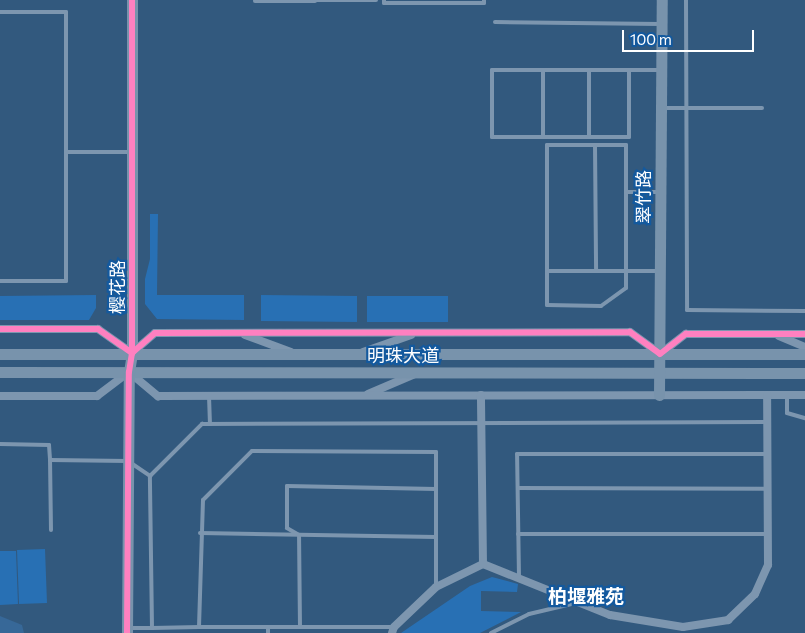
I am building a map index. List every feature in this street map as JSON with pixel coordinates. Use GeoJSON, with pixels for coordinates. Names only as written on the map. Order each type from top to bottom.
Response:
{"type":"FeatureCollection","features":[{"type":"Feature","properties":{"kind":"main road","name":"樱花路"},"geometry":{"type":"LineString","coordinates":[[127,630],[129,372],[132,354],[132,0]]}},
{"type":"Feature","properties":{"kind":"main road","name":"翠竹路"},"geometry":{"type":"LineString","coordinates":[[659,395],[662,0]]}},
{"type":"Feature","properties":{"kind":"main road","name":"明珠大道"},"geometry":{"type":"LineString","coordinates":[[0,354],[805,354]]}},
{"type":"Feature","properties":{"kind":"main road"},"geometry":{"type":"LineString","coordinates":[[19,372],[28,366],[28,360],[20,354]]}},
{"type":"Feature","properties":{"kind":"main road"},"geometry":{"type":"LineString","coordinates":[[222,372],[213,366],[212,358],[223,354]]}},
{"type":"Feature","properties":{"kind":"main road"},"geometry":{"type":"LineString","coordinates":[[556,354],[569,360],[569,368],[556,373]]}},
{"type":"Feature","properties":{"kind":"main road","name":"明珠大道"},"geometry":{"type":"LineString","coordinates":[[0,372],[805,373]]}},
{"type":"Feature","properties":{"kind":"street"},"geometry":{"type":"LineString","coordinates":[[0,330],[98,329],[132,354],[156,333],[630,332],[660,354],[686,334],[805,334]]}},
{"type":"Feature","properties":{"kind":"street"},"geometry":{"type":"LineString","coordinates":[[356,354],[417,332]]}},
{"type":"Feature","properties":{"kind":"street"},"geometry":{"type":"LineString","coordinates":[[241,333],[295,354]]}},
{"type":"Feature","properties":{"kind":"street"},"geometry":{"type":"LineString","coordinates":[[774,334],[805,346]]}},
{"type":"Feature","properties":{"kind":"street"},"geometry":{"type":"LineString","coordinates":[[0,396],[97,396],[129,372],[158,396],[805,395]]}},
{"type":"Feature","properties":{"kind":"street"},"geometry":{"type":"LineString","coordinates":[[364,396],[419,372]]}},
{"type":"Feature","properties":{"kind":"street"},"geometry":{"type":"LineString","coordinates":[[481,395],[483,564]]}},
{"type":"Feature","properties":{"kind":"street"},"geometry":{"type":"LineString","coordinates":[[393,630],[436,587],[483,564],[610,615],[683,630],[728,620],[755,594],[768,565],[767,395]]}},
{"type":"Feature","properties":{"kind":"lane"},"geometry":{"type":"LineString","coordinates":[[255,1],[376,0]]}},
{"type":"Feature","properties":{"kind":"lane"},"geometry":{"type":"LineString","coordinates":[[384,0],[384,3],[484,3],[484,0]]}},
{"type":"Feature","properties":{"kind":"lane"},"geometry":{"type":"LineString","coordinates":[[686,0],[688,310],[805,311]]}},
{"type":"Feature","properties":{"kind":"lane"},"geometry":{"type":"LineString","coordinates":[[0,12],[66,12],[66,281],[0,281]]}},
{"type":"Feature","properties":{"kind":"lane"},"geometry":{"type":"LineString","coordinates":[[495,22],[662,24]]}},
{"type":"Feature","properties":{"kind":"lane"},"geometry":{"type":"LineString","coordinates":[[629,70],[629,137],[492,137],[492,70],[629,70],[662,70]]}},
{"type":"Feature","properties":{"kind":"lane"},"geometry":{"type":"LineString","coordinates":[[543,70],[543,137]]}},
{"type":"Feature","properties":{"kind":"lane"},"geometry":{"type":"LineString","coordinates":[[589,70],[589,137]]}},
{"type":"Feature","properties":{"kind":"lane"},"geometry":{"type":"LineString","coordinates":[[661,108],[762,108]]}},
{"type":"Feature","properties":{"kind":"lane"},"geometry":{"type":"LineString","coordinates":[[547,145],[595,145],[626,145],[626,288],[600,306],[547,305],[547,145]]}},
{"type":"Feature","properties":{"kind":"lane"},"geometry":{"type":"LineString","coordinates":[[595,145],[596,271]]}},
{"type":"Feature","properties":{"kind":"lane"},"geometry":{"type":"LineString","coordinates":[[66,152],[132,152]]}},
{"type":"Feature","properties":{"kind":"lane"},"geometry":{"type":"LineString","coordinates":[[626,192],[661,192]]}},
{"type":"Feature","properties":{"kind":"lane"},"geometry":{"type":"LineString","coordinates":[[547,271],[660,271]]}},
{"type":"Feature","properties":{"kind":"lane"},"geometry":{"type":"LineString","coordinates":[[787,395],[787,413],[805,418]]}},
{"type":"Feature","properties":{"kind":"lane"},"geometry":{"type":"LineString","coordinates":[[209,396],[210,424]]}},
{"type":"Feature","properties":{"kind":"lane"},"geometry":{"type":"LineString","coordinates":[[152,628],[150,476],[202,424],[767,422]]}},
{"type":"Feature","properties":{"kind":"lane"},"geometry":{"type":"LineString","coordinates":[[0,444],[49,445],[52,530]]}},
{"type":"Feature","properties":{"kind":"lane"},"geometry":{"type":"LineString","coordinates":[[200,627],[200,533],[203,500],[252,451],[436,452],[436,587]]}},
{"type":"Feature","properties":{"kind":"lane"},"geometry":{"type":"LineString","coordinates":[[519,578],[517,454],[767,454]]}},
{"type":"Feature","properties":{"kind":"lane"},"geometry":{"type":"LineString","coordinates":[[50,460],[128,461],[150,476]]}},
{"type":"Feature","properties":{"kind":"lane"},"geometry":{"type":"LineString","coordinates":[[298,535],[287,528],[287,486],[436,489]]}},
{"type":"Feature","properties":{"kind":"lane"},"geometry":{"type":"LineString","coordinates":[[518,488],[767,488]]}},
{"type":"Feature","properties":{"kind":"lane"},"geometry":{"type":"LineString","coordinates":[[200,533],[436,537]]}},
{"type":"Feature","properties":{"kind":"lane"},"geometry":{"type":"LineString","coordinates":[[518,534],[767,534]]}},
{"type":"Feature","properties":{"kind":"lane"},"geometry":{"type":"LineString","coordinates":[[298,535],[300,627]]}},
{"type":"Feature","properties":{"kind":"lane"},"geometry":{"type":"LineString","coordinates":[[491,633],[529,614],[580,602]]}},
{"type":"Feature","properties":{"kind":"lane"},"geometry":{"type":"LineString","coordinates":[[127,630],[200,627],[300,627],[393,630]]}},
{"type":"Feature","properties":{"kind":"lane"},"geometry":{"type":"LineString","coordinates":[[268,627],[268,633]]}},
{"type":"Feature","properties":{"kind":"shaded area"},"geometry":{"type":"Polygon","coordinates":[[[150,214],[158,214],[157,295],[244,295],[244,320],[157,319],[145,304],[145,279],[150,259],[150,214]]]}},
{"type":"Feature","properties":{"kind":"shaded area"},"geometry":{"type":"Polygon","coordinates":[[[96,295],[96,308],[89,320],[0,320],[0,296],[96,295]]]}},
{"type":"Feature","properties":{"kind":"shaded area"},"geometry":{"type":"Polygon","coordinates":[[[261,295],[357,296],[357,322],[261,321],[261,295]]]}},
{"type":"Feature","properties":{"kind":"shaded area"},"geometry":{"type":"Polygon","coordinates":[[[367,296],[448,296],[448,322],[367,322],[367,296]]]}},
{"type":"Feature","properties":{"kind":"shaded area"},"geometry":{"type":"Polygon","coordinates":[[[45,549],[47,603],[19,604],[17,550],[45,549]]]}},
{"type":"Feature","properties":{"kind":"shaded area"},"geometry":{"type":"Polygon","coordinates":[[[0,551],[16,551],[18,604],[0,605],[0,551]]]}},
{"type":"Feature","properties":{"kind":"shaded area"},"geometry":{"type":"Polygon","coordinates":[[[492,577],[518,584],[517,592],[481,591],[481,611],[521,612],[480,633],[401,633],[470,586],[492,577]]]}},
{"type":"Feature","properties":{"kind":"shaded area"},"geometry":{"type":"Polygon","coordinates":[[[0,616],[22,625],[24,633],[0,633],[0,616]]]}},
{"type":"Feature","properties":{"kind":"cycle path"},"geometry":{"type":"LineString","coordinates":[[127,633],[129,372],[132,353],[132,0]]}},
{"type":"Feature","properties":{"kind":"cycle path"},"geometry":{"type":"LineString","coordinates":[[0,329],[98,329],[132,353],[155,333],[630,332],[660,354],[686,334],[805,334]]}},
{"type":"Feature","properties":{"kind":"district","name":"柏堰雅苑"},"geometry":{"type":"Point","coordinates":[586,596]}}]}
